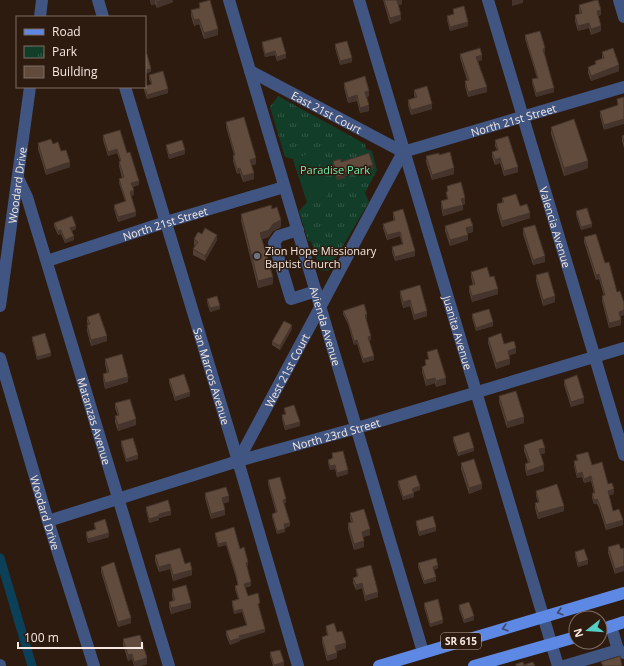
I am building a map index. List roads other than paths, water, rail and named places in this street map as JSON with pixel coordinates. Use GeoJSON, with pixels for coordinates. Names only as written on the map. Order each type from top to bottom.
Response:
{"type":"FeatureCollection","features":[{"type":"Feature","properties":{"kind":"main road","name":"SR 615"},"geometry":{"type":"LineString","coordinates":[[379,666],[624,594]]}},
{"type":"Feature","properties":{"kind":"main road"},"geometry":{"type":"LineString","coordinates":[[608,627],[624,622]]}},
{"type":"Feature","properties":{"kind":"main road","name":"SR 615"},"geometry":{"type":"LineString","coordinates":[[474,666],[495,663],[568,640]]}},
{"type":"Feature","properties":{"kind":"street"},"geometry":{"type":"LineString","coordinates":[[40,16],[42,0]]}},
{"type":"Feature","properties":{"kind":"street"},"geometry":{"type":"LineString","coordinates":[[98,0],[103,16]]}},
{"type":"Feature","properties":{"kind":"street","name":"Avienda Avenue"},"geometry":{"type":"LineString","coordinates":[[229,0],[423,652]]}},
{"type":"Feature","properties":{"kind":"street","name":"Juanita Avenue"},"geometry":{"type":"LineString","coordinates":[[359,0],[393,113],[403,152],[558,666]]}},
{"type":"Feature","properties":{"kind":"street","name":"Valencia Avenue"},"geometry":{"type":"LineString","coordinates":[[488,0],[624,455]]}},
{"type":"Feature","properties":{"kind":"street"},"geometry":{"type":"LineString","coordinates":[[619,0],[624,17]]}},
{"type":"Feature","properties":{"kind":"street","name":"East 21st Court"},"geometry":{"type":"LineString","coordinates":[[250,71],[403,152]]}},
{"type":"Feature","properties":{"kind":"street","name":"North 21st Street"},"geometry":{"type":"LineString","coordinates":[[403,152],[624,87]]}},
{"type":"Feature","properties":{"kind":"street","name":"Woodard Drive"},"geometry":{"type":"LineString","coordinates":[[0,306],[30,88]]}},
{"type":"Feature","properties":{"kind":"street","name":"San Marcos Avenue"},"geometry":{"type":"LineString","coordinates":[[124,88],[238,461],[298,666]]}},
{"type":"Feature","properties":{"kind":"street","name":"West 21st Court"},"geometry":{"type":"LineString","coordinates":[[238,461],[403,152]]}},
{"type":"Feature","properties":{"kind":"street","name":"Matanzas Avenue"},"geometry":{"type":"LineString","coordinates":[[18,178],[27,197],[47,261],[169,666]]}},
{"type":"Feature","properties":{"kind":"street","name":"North 21st Street"},"geometry":{"type":"LineString","coordinates":[[47,261],[166,222],[284,187]]}},
{"type":"Feature","properties":{"kind":"street"},"geometry":{"type":"LineString","coordinates":[[298,230],[279,236],[274,243],[291,299],[316,291]]}},
{"type":"Feature","properties":{"kind":"street","name":"North 23rd Street"},"geometry":{"type":"LineString","coordinates":[[48,521],[238,461],[357,428],[595,358],[624,348]]}},
{"type":"Feature","properties":{"kind":"street","name":"Woodard Drive"},"geometry":{"type":"LineString","coordinates":[[0,358],[48,521],[94,666]]}},
{"type":"Feature","properties":{"kind":"street"},"geometry":{"type":"LineString","coordinates":[[564,666],[588,662],[621,652],[608,631]]}},
{"type":"Feature","properties":{"kind":"waterway"},"geometry":{"type":"LineString","coordinates":[[0,558],[32,666]]}},
{"type":"Feature","properties":{"kind":"place","name":"Zion Hope Missionary Baptist Church"},"geometry":{"type":"Point","coordinates":[257,256]}},
{"type":"Feature","properties":{"kind":"park label","name":"Paradise Park"},"geometry":{"type":"Point","coordinates":[335,169]}}]}
